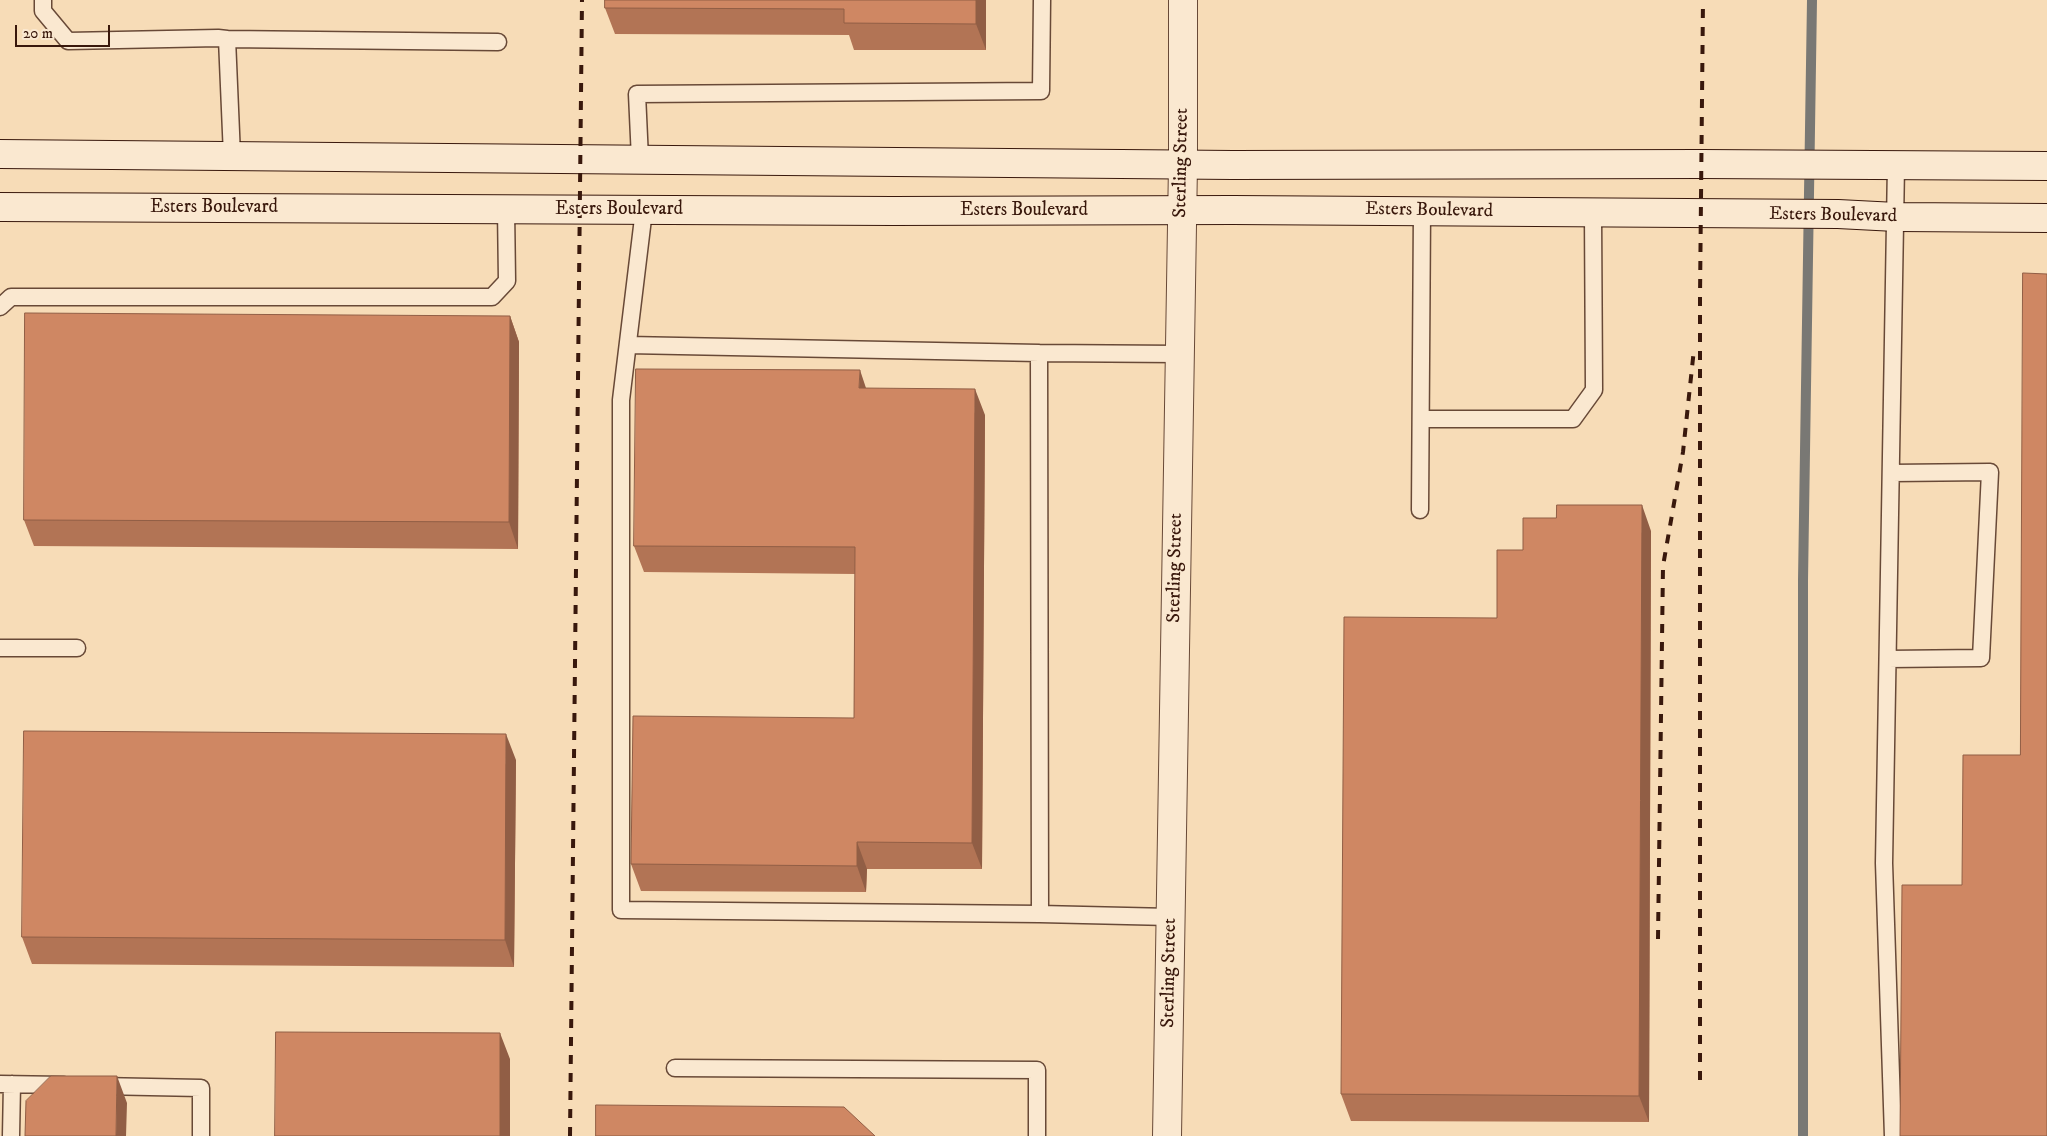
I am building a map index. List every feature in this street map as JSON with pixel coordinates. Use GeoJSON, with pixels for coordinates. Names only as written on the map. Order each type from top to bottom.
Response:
{"type":"FeatureCollection","features":[{"type":"Feature","properties":{"kind":"main road","name":"Sterling Street"},"geometry":{"type":"LineString","coordinates":[[1167,1136],[1182,210],[1183,0]]}},
{"type":"Feature","properties":{"kind":"main road"},"geometry":{"type":"LineString","coordinates":[[0,154],[1232,165],[1838,164],[2047,166]]}},
{"type":"Feature","properties":{"kind":"main road","name":"Esters Boulevard"},"geometry":{"type":"LineString","coordinates":[[0,207],[1422,211],[1838,214],[1896,217],[2047,218]]}},
{"type":"Feature","properties":{"kind":"lane"},"geometry":{"type":"LineString","coordinates":[[43,0],[43,11],[68,41],[218,38],[498,42]]}},
{"type":"Feature","properties":{"kind":"lane"},"geometry":{"type":"LineString","coordinates":[[640,159],[637,94],[1041,91],[1042,0]]}},
{"type":"Feature","properties":{"kind":"lane"},"geometry":{"type":"LineString","coordinates":[[227,39],[232,156]]}},
{"type":"Feature","properties":{"kind":"lane"},"geometry":{"type":"LineString","coordinates":[[1893,1136],[1884,862],[1896,165]]}},
{"type":"Feature","properties":{"kind":"lane"},"geometry":{"type":"LineString","coordinates":[[0,307],[11,297],[492,297],[507,281],[506,209]]}},
{"type":"Feature","properties":{"kind":"lane"},"geometry":{"type":"LineString","coordinates":[[644,210],[621,400],[621,910],[1170,917]]}},
{"type":"Feature","properties":{"kind":"lane"},"geometry":{"type":"LineString","coordinates":[[1420,510],[1422,211]]}},
{"type":"Feature","properties":{"kind":"lane"},"geometry":{"type":"LineString","coordinates":[[1421,418],[1573,418],[1594,390],[1593,213]]}},
{"type":"Feature","properties":{"kind":"lane"},"geometry":{"type":"LineString","coordinates":[[628,345],[1179,354]]}},
{"type":"Feature","properties":{"kind":"lane"},"geometry":{"type":"LineString","coordinates":[[1039,353],[1040,914]]}},
{"type":"Feature","properties":{"kind":"lane"},"geometry":{"type":"LineString","coordinates":[[1888,658],[1981,658],[1990,472],[1891,473]]}},
{"type":"Feature","properties":{"kind":"lane"},"geometry":{"type":"LineString","coordinates":[[0,648],[78,648]]}},
{"type":"Feature","properties":{"kind":"lane"},"geometry":{"type":"LineString","coordinates":[[675,1068],[1037,1070],[1037,1136]]}},
{"type":"Feature","properties":{"kind":"lane"},"geometry":{"type":"LineString","coordinates":[[11,1136],[6,1084],[201,1088],[200,1136]]}},
{"type":"Feature","properties":{"kind":"building"},"geometry":{"type":"Polygon","coordinates":[[[605,0],[976,0],[976,24],[844,23],[844,9],[605,8],[605,0]]]}},
{"type":"Feature","properties":{"kind":"building"},"geometry":{"type":"Polygon","coordinates":[[[2023,273],[2047,274],[2047,1136],[1900,1136],[1902,885],[1962,885],[1963,755],[2020,755],[2023,273]]]}},
{"type":"Feature","properties":{"kind":"building"},"geometry":{"type":"Polygon","coordinates":[[[25,313],[510,316],[509,522],[24,520],[25,313]]]}},
{"type":"Feature","properties":{"kind":"building"},"geometry":{"type":"Polygon","coordinates":[[[636,369],[860,370],[859,388],[975,389],[972,843],[857,842],[857,866],[631,864],[633,716],[854,718],[855,547],[634,546],[636,369]]]}},
{"type":"Feature","properties":{"kind":"building"},"geometry":{"type":"Polygon","coordinates":[[[1557,505],[1642,505],[1639,1096],[1341,1094],[1344,617],[1497,618],[1497,550],[1523,550],[1523,518],[1556,518],[1557,505]]]}},
{"type":"Feature","properties":{"kind":"building"},"geometry":{"type":"Polygon","coordinates":[[[24,731],[506,734],[505,940],[22,937],[24,731]]]}},
{"type":"Feature","properties":{"kind":"building"},"geometry":{"type":"Polygon","coordinates":[[[276,1032],[500,1033],[500,1136],[275,1136],[276,1032]]]}},
{"type":"Feature","properties":{"kind":"building"},"geometry":{"type":"Polygon","coordinates":[[[51,1076],[117,1076],[116,1136],[25,1136],[26,1101],[51,1076]]]}},
{"type":"Feature","properties":{"kind":"building"},"geometry":{"type":"Polygon","coordinates":[[[596,1105],[844,1107],[875,1136],[596,1136],[596,1105]]]}},
{"type":"Feature","properties":{"kind":"waterway"},"geometry":{"type":"LineString","coordinates":[[1803,1136],[1803,580],[1812,0]]}},
{"type":"Feature","properties":{"kind":"railway"},"geometry":{"type":"LineString","coordinates":[[570,1136],[582,0]]}},
{"type":"Feature","properties":{"kind":"railway"},"geometry":{"type":"LineString","coordinates":[[1700,1080],[1700,297],[1703,0]]}},
{"type":"Feature","properties":{"kind":"railway"},"geometry":{"type":"LineString","coordinates":[[1658,939],[1663,566],[1683,452],[1694,349]]}}]}
